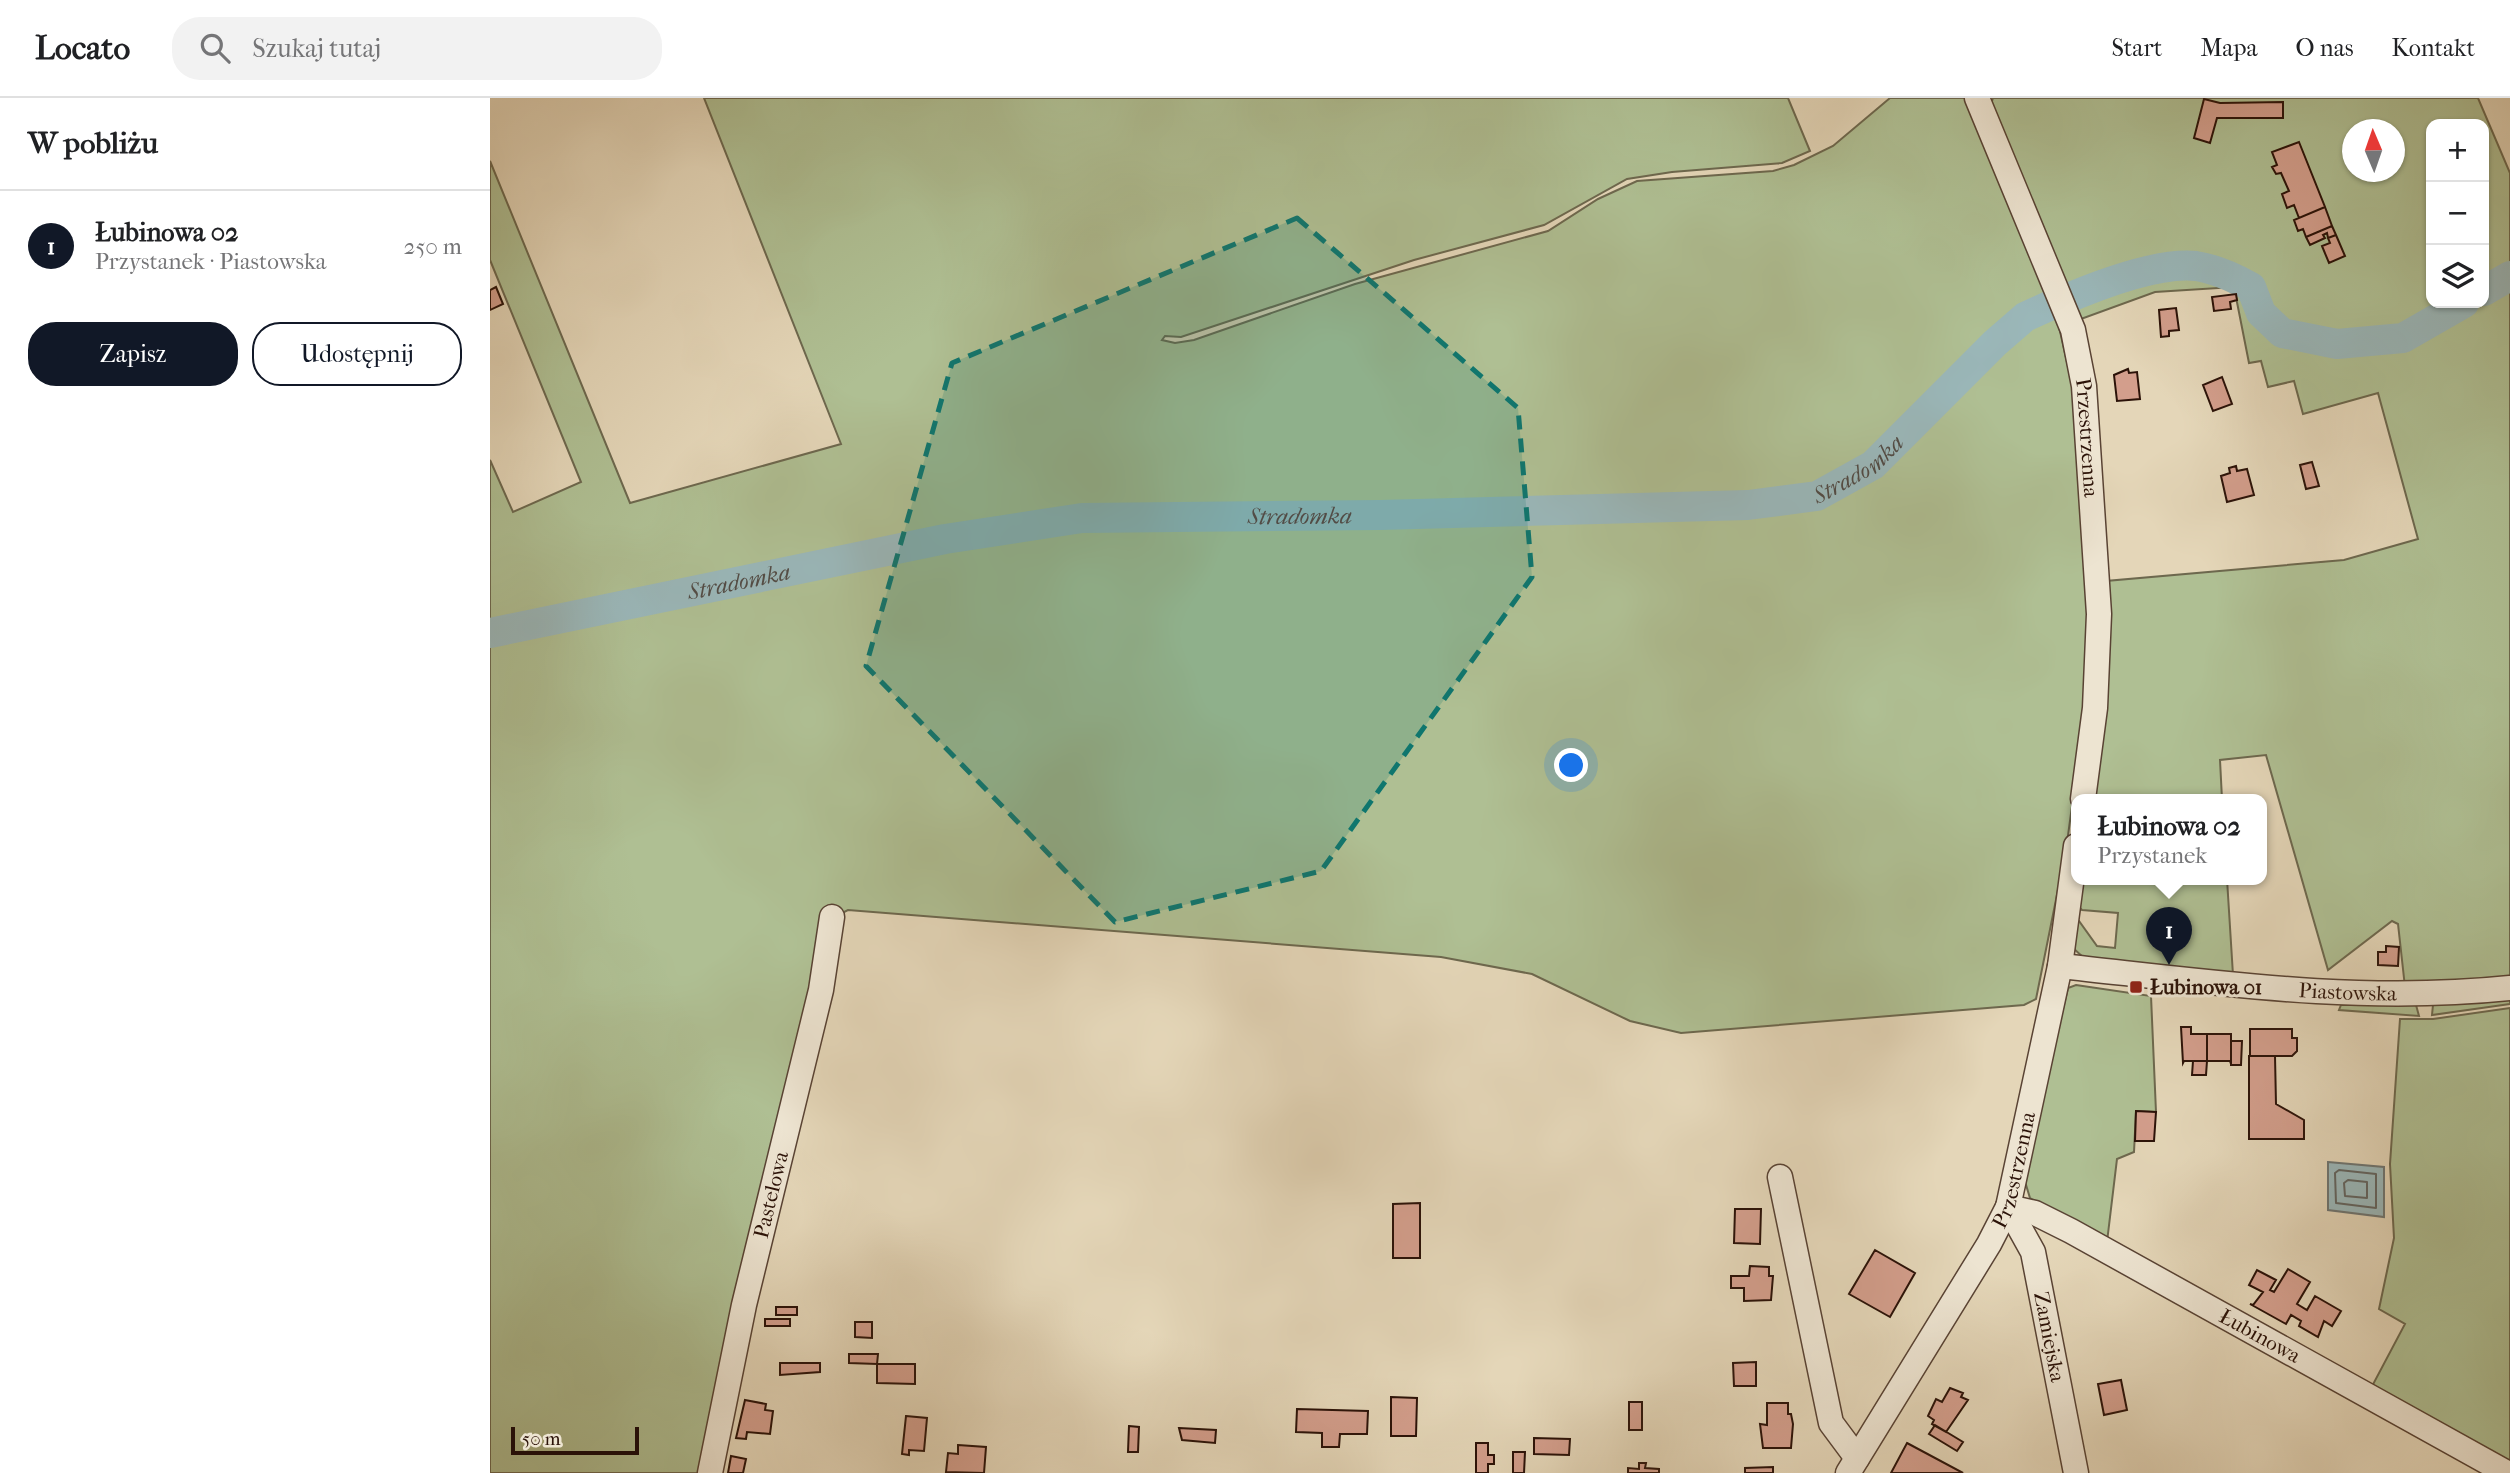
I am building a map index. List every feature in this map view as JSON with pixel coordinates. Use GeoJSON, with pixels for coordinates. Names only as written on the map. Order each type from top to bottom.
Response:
{"type":"FeatureCollection","features":[{"type":"Feature","properties":{"kind":"street","name":"Przestrzenna"},"geometry":{"type":"LineString","coordinates":[[1977,98],[2073,330],[2090,447],[2099,614],[2095,708],[2084,794]]}},
{"type":"Feature","properties":{"kind":"street","name":"Przestrzenna"},"geometry":{"type":"LineString","coordinates":[[1853,1466],[1989,1244],[2008,1207],[2060,966],[2071,884]]}},
{"type":"Feature","properties":{"kind":"street","name":"Pastelowa"},"geometry":{"type":"LineString","coordinates":[[710,1473],[744,1305],[821,990],[832,917]]}},
{"type":"Feature","properties":{"kind":"street","name":"Piastowska"},"geometry":{"type":"LineString","coordinates":[[2060,966],[2337,995],[2418,995],[2510,988]]}},
{"type":"Feature","properties":{"kind":"street","name":"Przestrzenna"},"geometry":{"type":"LineString","coordinates":[[1780,1177],[1831,1423],[1853,1466]]}},
{"type":"Feature","properties":{"kind":"street","name":"Zamiejska"},"geometry":{"type":"LineString","coordinates":[[2008,1207],[2033,1252],[2076,1473]]}},
{"type":"Feature","properties":{"kind":"street","name":"Łubinowa"},"geometry":{"type":"LineString","coordinates":[[2008,1207],[2035,1213],[2071,1231],[2507,1473]]}},
{"type":"Feature","properties":{"kind":"highlighted area"},"geometry":{"type":"Polygon","coordinates":[[[1297,218],[1518,408],[1532,577],[1321,871],[1115,922],[866,666],[952,363],[1297,218]]]}},
{"type":"Feature","properties":{"kind":"green space"},"geometry":{"type":"Polygon","coordinates":[[[704,98],[1788,98],[1810,151],[1782,163],[1672,172],[1627,179],[1544,225],[1414,260],[1181,337],[1165,336],[1162,340],[1175,343],[1194,340],[1355,284],[1548,231],[1598,199],[1637,181],[1773,171],[1794,165],[1833,146],[1890,98],[1967,98],[2059,327],[2074,393],[2089,596],[2088,651],[2081,741],[2074,794],[2071,794],[2066,850],[2036,999],[2024,1005],[1681,1033],[1630,1021],[1532,974],[1441,957],[848,910],[832,918],[710,1473],[490,1473],[490,460],[513,512],[581,482],[490,260],[490,161],[630,503],[841,444],[704,98]]]}},
{"type":"Feature","properties":{"kind":"green space"},"geometry":{"type":"Polygon","coordinates":[[[1993,98],[2478,98],[2487,119],[2426,119],[2426,308],[2489,308],[2489,124],[2510,173],[2510,979],[2405,987],[2398,924],[2392,921],[2328,970],[2266,755],[2220,760],[2222,794],[2092,794],[2106,581],[2344,560],[2418,539],[2378,393],[2303,414],[2294,381],[2268,387],[2261,361],[2249,363],[2234,287],[2155,292],[2081,319],[1990,107],[1993,98]]]}},
{"type":"Feature","properties":{"kind":"green space"},"geometry":{"type":"Polygon","coordinates":[[[2078,885],[2227,885],[2233,975],[2084,958],[2073,948],[2071,924],[2079,921],[2097,946],[2115,948],[2118,913],[2082,910],[2075,903],[2078,885]]]}},
{"type":"Feature","properties":{"kind":"green space"},"geometry":{"type":"Polygon","coordinates":[[[2076,985],[2151,996],[2156,1112],[2136,1111],[2134,1152],[2117,1159],[2107,1242],[2030,1198],[2023,1175],[2068,988],[2076,985]]]}},
{"type":"Feature","properties":{"kind":"green space"},"geometry":{"type":"Polygon","coordinates":[[[2510,998],[2510,1004],[2432,1015],[2433,1005],[2510,998]]]}},
{"type":"Feature","properties":{"kind":"green space"},"geometry":{"type":"Polygon","coordinates":[[[2341,1005],[2416,1005],[2419,1016],[2339,1010],[2341,1005]]]}},
{"type":"Feature","properties":{"kind":"green space"},"geometry":{"type":"Polygon","coordinates":[[[2510,1008],[2510,1469],[2370,1390],[2405,1324],[2379,1309],[2394,1238],[2390,1164],[2400,1019],[2433,1019],[2510,1008]]]}},
{"type":"Feature","properties":{"kind":"water"},"geometry":{"type":"Polygon","coordinates":[[[2328,1162],[2384,1167],[2384,1217],[2328,1210],[2328,1162]]]}},
{"type":"Feature","properties":{"kind":"building"},"geometry":{"type":"Polygon","coordinates":[[[2204,99],[2220,103],[2283,102],[2283,118],[2217,118],[2210,143],[2194,138],[2204,99]]]}},
{"type":"Feature","properties":{"kind":"building"},"geometry":{"type":"Polygon","coordinates":[[[2299,142],[2325,207],[2299,218],[2294,205],[2287,208],[2282,194],[2289,191],[2281,173],[2276,174],[2272,167],[2277,165],[2272,152],[2299,142]]]}},
{"type":"Feature","properties":{"kind":"building"},"geometry":{"type":"Polygon","coordinates":[[[2325,207],[2332,226],[2306,237],[2303,229],[2298,231],[2294,220],[2325,207]]]}},
{"type":"Feature","properties":{"kind":"building"},"geometry":{"type":"Polygon","coordinates":[[[2332,226],[2336,235],[2328,238],[2327,233],[2323,235],[2325,238],[2310,245],[2306,237],[2332,226]]]}},
{"type":"Feature","properties":{"kind":"building"},"geometry":{"type":"Polygon","coordinates":[[[2336,235],[2345,256],[2329,263],[2322,246],[2330,243],[2328,238],[2336,235]]]}},
{"type":"Feature","properties":{"kind":"building"},"geometry":{"type":"Polygon","coordinates":[[[496,287],[503,304],[490,310],[490,290],[496,287]]]}},
{"type":"Feature","properties":{"kind":"building"},"geometry":{"type":"Polygon","coordinates":[[[2236,294],[2237,300],[2230,302],[2231,309],[2214,311],[2212,297],[2236,294]]]}},
{"type":"Feature","properties":{"kind":"building"},"geometry":{"type":"Polygon","coordinates":[[[2176,308],[2179,330],[2169,331],[2169,336],[2161,337],[2159,310],[2176,308]]]}},
{"type":"Feature","properties":{"kind":"building"},"geometry":{"type":"Polygon","coordinates":[[[2128,369],[2129,373],[2137,372],[2140,399],[2117,401],[2114,375],[2128,369]]]}},
{"type":"Feature","properties":{"kind":"building"},"geometry":{"type":"Polygon","coordinates":[[[2222,377],[2232,404],[2213,411],[2203,385],[2222,377]]]}},
{"type":"Feature","properties":{"kind":"building"},"geometry":{"type":"Polygon","coordinates":[[[2312,462],[2319,486],[2306,489],[2300,465],[2312,462]]]}},
{"type":"Feature","properties":{"kind":"building"},"geometry":{"type":"Polygon","coordinates":[[[2236,466],[2237,471],[2247,469],[2254,495],[2227,502],[2221,476],[2230,473],[2229,468],[2236,466]]]}},
{"type":"Feature","properties":{"kind":"building"},"geometry":{"type":"Polygon","coordinates":[[[2386,946],[2399,947],[2398,966],[2378,965],[2378,952],[2386,952],[2386,946]]]}},
{"type":"Feature","properties":{"kind":"building"},"geometry":{"type":"Polygon","coordinates":[[[2181,1027],[2191,1027],[2191,1034],[2207,1034],[2207,1061],[2183,1063],[2181,1027]]]}},
{"type":"Feature","properties":{"kind":"building"},"geometry":{"type":"Polygon","coordinates":[[[2250,1029],[2292,1029],[2292,1038],[2297,1038],[2297,1051],[2292,1056],[2250,1056],[2250,1029]]]}},
{"type":"Feature","properties":{"kind":"building"},"geometry":{"type":"Polygon","coordinates":[[[2207,1034],[2231,1034],[2231,1064],[2230,1061],[2207,1061],[2207,1034]]]}},
{"type":"Feature","properties":{"kind":"building"},"geometry":{"type":"Polygon","coordinates":[[[2231,1041],[2242,1041],[2241,1065],[2231,1065],[2231,1041]]]}},
{"type":"Feature","properties":{"kind":"building"},"geometry":{"type":"Polygon","coordinates":[[[2249,1056],[2275,1056],[2276,1104],[2304,1120],[2304,1139],[2249,1139],[2249,1056]]]}},
{"type":"Feature","properties":{"kind":"building"},"geometry":{"type":"Polygon","coordinates":[[[2193,1061],[2207,1061],[2206,1075],[2192,1075],[2193,1061]]]}},
{"type":"Feature","properties":{"kind":"building"},"geometry":{"type":"Polygon","coordinates":[[[2136,1111],[2156,1112],[2154,1141],[2135,1141],[2136,1111]]]}},
{"type":"Feature","properties":{"kind":"building"},"geometry":{"type":"Polygon","coordinates":[[[1420,1203],[1420,1258],[1393,1258],[1393,1204],[1420,1203]]]}},
{"type":"Feature","properties":{"kind":"building"},"geometry":{"type":"Polygon","coordinates":[[[1735,1209],[1761,1209],[1760,1244],[1734,1243],[1735,1209]]]}},
{"type":"Feature","properties":{"kind":"building"},"geometry":{"type":"Polygon","coordinates":[[[1875,1250],[1915,1273],[1890,1317],[1849,1294],[1875,1250]]]}},
{"type":"Feature","properties":{"kind":"building"},"geometry":{"type":"Polygon","coordinates":[[[1750,1266],[1769,1267],[1769,1276],[1773,1276],[1771,1300],[1744,1301],[1744,1288],[1731,1288],[1731,1276],[1749,1276],[1750,1266]]]}},
{"type":"Feature","properties":{"kind":"building"},"geometry":{"type":"Polygon","coordinates":[[[2288,1269],[2310,1282],[2297,1304],[2307,1310],[2315,1296],[2341,1311],[2332,1326],[2324,1321],[2318,1337],[2299,1326],[2301,1321],[2291,1315],[2286,1324],[2250,1304],[2253,1305],[2263,1292],[2249,1285],[2257,1270],[2276,1280],[2270,1290],[2274,1292],[2288,1269]]]}},
{"type":"Feature","properties":{"kind":"building"},"geometry":{"type":"Polygon","coordinates":[[[776,1307],[797,1307],[797,1315],[776,1315],[776,1307]]]}},
{"type":"Feature","properties":{"kind":"building"},"geometry":{"type":"Polygon","coordinates":[[[765,1319],[790,1319],[790,1326],[765,1326],[765,1319]]]}},
{"type":"Feature","properties":{"kind":"building"},"geometry":{"type":"Polygon","coordinates":[[[855,1322],[872,1322],[872,1338],[855,1337],[855,1322]]]}},
{"type":"Feature","properties":{"kind":"building"},"geometry":{"type":"Polygon","coordinates":[[[849,1354],[878,1354],[877,1364],[849,1363],[849,1354]]]}},
{"type":"Feature","properties":{"kind":"building"},"geometry":{"type":"Polygon","coordinates":[[[1756,1362],[1756,1386],[1734,1386],[1733,1363],[1756,1362]]]}},
{"type":"Feature","properties":{"kind":"building"},"geometry":{"type":"Polygon","coordinates":[[[780,1363],[820,1363],[820,1372],[780,1375],[780,1363]]]}},
{"type":"Feature","properties":{"kind":"building"},"geometry":{"type":"Polygon","coordinates":[[[877,1364],[915,1364],[915,1384],[877,1383],[877,1364]]]}},
{"type":"Feature","properties":{"kind":"building"},"geometry":{"type":"Polygon","coordinates":[[[2121,1380],[2127,1410],[2104,1415],[2098,1384],[2121,1380]]]}},
{"type":"Feature","properties":{"kind":"building"},"geometry":{"type":"Polygon","coordinates":[[[1950,1388],[1963,1393],[1961,1397],[1968,1400],[1946,1432],[1932,1424],[1934,1420],[1928,1416],[1936,1399],[1942,1402],[1950,1388]]]}},
{"type":"Feature","properties":{"kind":"building"},"geometry":{"type":"Polygon","coordinates":[[[1391,1397],[1417,1398],[1416,1436],[1391,1436],[1391,1397]]]}},
{"type":"Feature","properties":{"kind":"building"},"geometry":{"type":"Polygon","coordinates":[[[745,1400],[766,1404],[765,1410],[773,1411],[770,1434],[747,1432],[746,1439],[736,1438],[745,1400]]]}},
{"type":"Feature","properties":{"kind":"building"},"geometry":{"type":"Polygon","coordinates":[[[1629,1402],[1642,1402],[1642,1430],[1629,1430],[1629,1402]]]}},
{"type":"Feature","properties":{"kind":"building"},"geometry":{"type":"Polygon","coordinates":[[[1767,1403],[1788,1403],[1788,1414],[1791,1414],[1793,1424],[1791,1448],[1763,1448],[1760,1424],[1767,1425],[1767,1403]]]}},
{"type":"Feature","properties":{"kind":"building"},"geometry":{"type":"Polygon","coordinates":[[[1297,1409],[1368,1411],[1367,1434],[1340,1434],[1339,1447],[1322,1447],[1322,1433],[1296,1432],[1297,1409]]]}},
{"type":"Feature","properties":{"kind":"building"},"geometry":{"type":"Polygon","coordinates":[[[906,1416],[927,1418],[924,1451],[909,1450],[909,1455],[902,1454],[906,1416]]]}},
{"type":"Feature","properties":{"kind":"building"},"geometry":{"type":"Polygon","coordinates":[[[1935,1425],[1963,1442],[1957,1451],[1929,1434],[1935,1425]]]}},
{"type":"Feature","properties":{"kind":"building"},"geometry":{"type":"Polygon","coordinates":[[[1129,1426],[1139,1427],[1138,1452],[1128,1452],[1129,1426]]]}},
{"type":"Feature","properties":{"kind":"building"},"geometry":{"type":"Polygon","coordinates":[[[1179,1428],[1216,1430],[1215,1443],[1182,1440],[1179,1428]]]}},
{"type":"Feature","properties":{"kind":"building"},"geometry":{"type":"Polygon","coordinates":[[[1534,1438],[1570,1439],[1569,1455],[1534,1454],[1534,1438]]]}},
{"type":"Feature","properties":{"kind":"building"},"geometry":{"type":"Polygon","coordinates":[[[1476,1443],[1488,1443],[1488,1455],[1494,1455],[1494,1464],[1488,1464],[1488,1473],[1476,1473],[1476,1443]]]}},
{"type":"Feature","properties":{"kind":"building"},"geometry":{"type":"Polygon","coordinates":[[[1907,1443],[1963,1473],[1891,1473],[1907,1443]]]}},
{"type":"Feature","properties":{"kind":"building"},"geometry":{"type":"Polygon","coordinates":[[[958,1445],[986,1447],[984,1473],[946,1472],[948,1453],[958,1454],[958,1445]]]}},
{"type":"Feature","properties":{"kind":"building"},"geometry":{"type":"Polygon","coordinates":[[[1513,1452],[1525,1452],[1524,1473],[1513,1473],[1513,1452]]]}},
{"type":"Feature","properties":{"kind":"building"},"geometry":{"type":"Polygon","coordinates":[[[731,1456],[746,1459],[743,1473],[728,1473],[731,1456]]]}},
{"type":"Feature","properties":{"kind":"building"},"geometry":{"type":"Polygon","coordinates":[[[1639,1463],[1646,1463],[1645,1468],[1659,1469],[1659,1473],[1628,1473],[1628,1468],[1639,1469],[1639,1463]]]}},
{"type":"Feature","properties":{"kind":"building"},"geometry":{"type":"Polygon","coordinates":[[[1773,1467],[1773,1473],[1745,1473],[1745,1468],[1773,1467]]]}},
{"type":"Feature","properties":{"kind":"waterway","name":"Stradomka"},"geometry":{"type":"LineString","coordinates":[[2061,301],[2146,271],[2196,266],[2211,269],[2251,287],[2261,313],[2282,333],[2337,344],[2403,338],[2455,308]]}},
{"type":"Feature","properties":{"kind":"waterway","name":"Stradomka"},"geometry":{"type":"LineString","coordinates":[[2489,288],[2510,276]]}},
{"type":"Feature","properties":{"kind":"waterway","name":"Stradomka"},"geometry":{"type":"LineString","coordinates":[[490,633],[945,539],[1082,518],[1380,515],[1748,505],[1817,496],[1873,465],[1995,343],[2025,317],[2049,306]]}},
{"type":"Feature","properties":{"kind":"place","name":"Łubinowa 02"},"geometry":{"type":"Point","coordinates":[2169,965]}},
{"type":"Feature","properties":{"kind":"place","name":"Łubinowa 01"},"geometry":{"type":"Point","coordinates":[2136,987]}}]}
